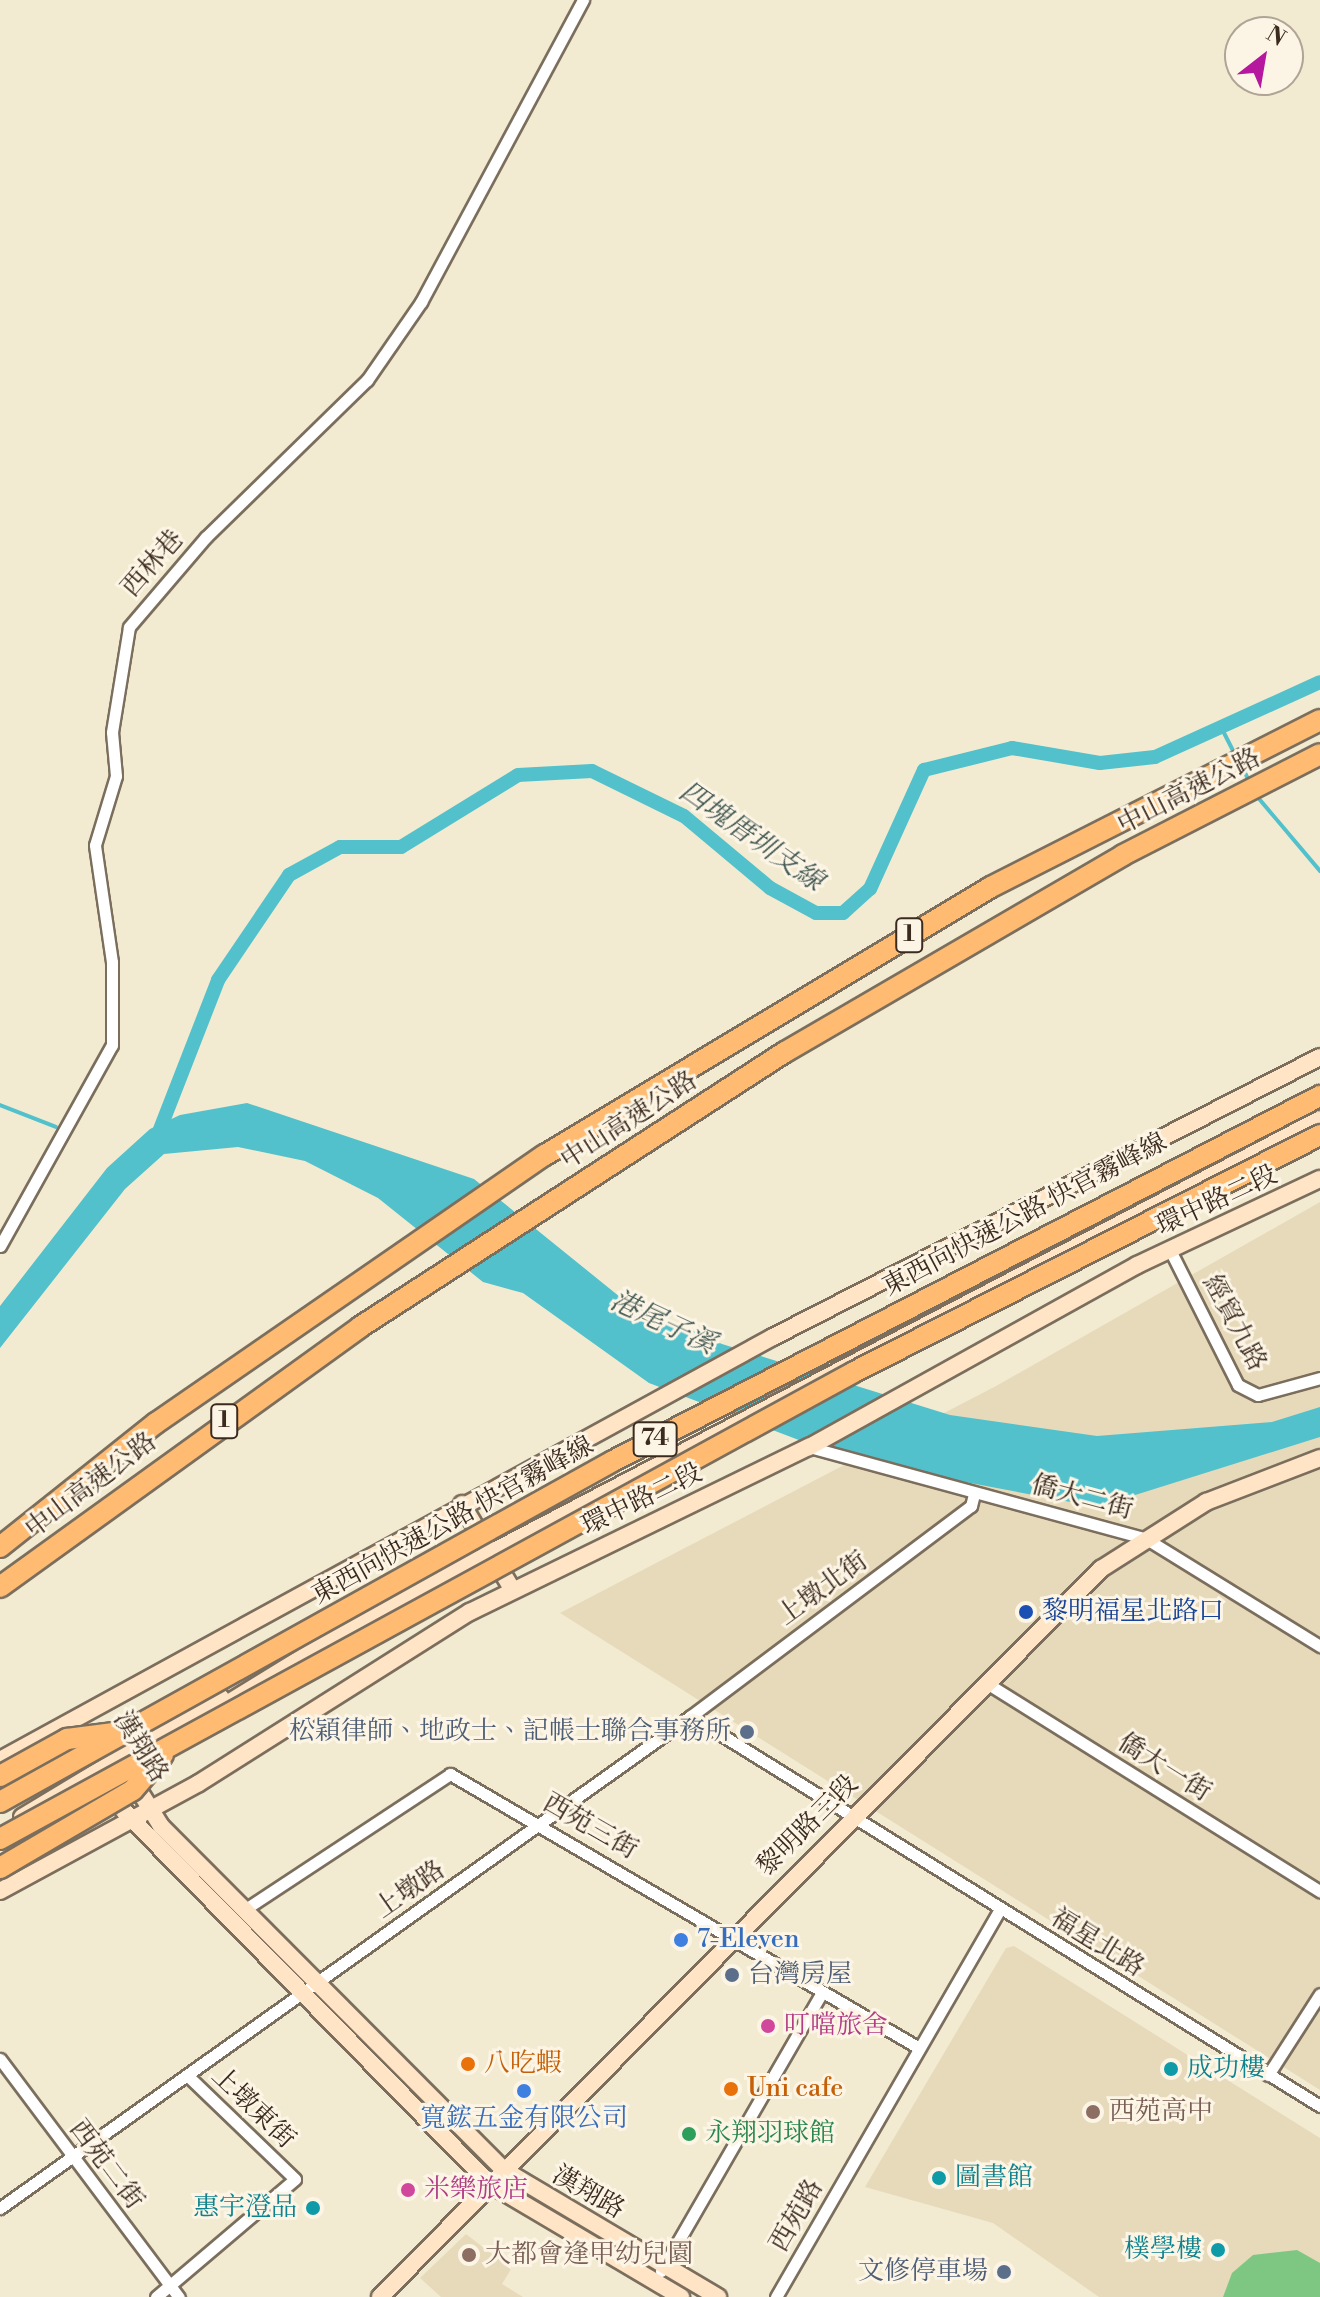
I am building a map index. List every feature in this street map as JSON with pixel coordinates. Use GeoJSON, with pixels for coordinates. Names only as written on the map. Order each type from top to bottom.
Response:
{"type":"FeatureCollection","features":[{"type":"Feature","properties":{"kind":"highway","name":"中山高速公路"},"geometry":{"type":"LineString","coordinates":[[0,1547],[156,1423],[511,1177],[978,895],[1233,758],[1320,720]]}},
{"type":"Feature","properties":{"kind":"highway","name":"中山高速公路"},"geometry":{"type":"LineString","coordinates":[[0,1587],[170,1459],[546,1205],[988,933],[1320,754]]}},
{"type":"Feature","properties":{"kind":"highway","name":"東西向快速公路 快官霧峰線"},"geometry":{"type":"LineString","coordinates":[[0,1802],[641,1447],[1320,1096]]}},
{"type":"Feature","properties":{"kind":"highway","name":"74"},"geometry":{"type":"LineString","coordinates":[[0,1838],[167,1751],[854,1372],[1320,1135]]}},
{"type":"Feature","properties":{"kind":"highway"},"geometry":{"type":"LineString","coordinates":[[0,1776],[67,1739],[126,1732]]}},
{"type":"Feature","properties":{"kind":"highway"},"geometry":{"type":"LineString","coordinates":[[0,1868],[133,1790],[167,1751]]}},
{"type":"Feature","properties":{"kind":"street","name":"西林巷"},"geometry":{"type":"LineString","coordinates":[[0,1246],[112,1045],[112,962],[95,845],[116,776],[112,732],[129,627],[206,537],[367,380],[421,302],[583,0]]}},
{"type":"Feature","properties":{"kind":"street"},"geometry":{"type":"LineString","coordinates":[[0,1760],[462,1504],[773,1337],[1320,1057]]}},
{"type":"Feature","properties":{"kind":"street","name":"環中路二段"},"geometry":{"type":"LineString","coordinates":[[0,1829],[489,1547],[726,1415],[1211,1161],[1320,1111]]}},
{"type":"Feature","properties":{"kind":"street","name":"環中路二段"},"geometry":{"type":"LineString","coordinates":[[489,1547],[1320,1119]]}},
{"type":"Feature","properties":{"kind":"street","name":"環中路二段"},"geometry":{"type":"LineString","coordinates":[[0,1891],[149,1808],[512,1589],[809,1447],[1170,1250],[1320,1179]]}},
{"type":"Feature","properties":{"kind":"street","name":"經貿九路"},"geometry":{"type":"LineString","coordinates":[[1170,1250],[1238,1385],[1258,1395],[1320,1378]]}},
{"type":"Feature","properties":{"kind":"street","name":"僑大二街"},"geometry":{"type":"LineString","coordinates":[[809,1447],[1145,1538],[1320,1646]]}},
{"type":"Feature","properties":{"kind":"street","name":"黎明路三段"},"geometry":{"type":"LineString","coordinates":[[380,2297],[851,1817],[1101,1569],[1145,1538],[1206,1502],[1320,1458]]}},
{"type":"Feature","properties":{"kind":"street","name":"上墩北街"},"geometry":{"type":"LineString","coordinates":[[691,1716],[971,1506],[974,1494]]}},
{"type":"Feature","properties":{"kind":"street"},"geometry":{"type":"LineString","coordinates":[[462,1504],[512,1589]]}},
{"type":"Feature","properties":{"kind":"street","name":"僑大一街"},"geometry":{"type":"LineString","coordinates":[[985,1682],[1320,1891]]}},
{"type":"Feature","properties":{"kind":"street","name":"漢翔路"},"geometry":{"type":"LineString","coordinates":[[87,1712],[122,1761],[149,1808],[244,1910],[504,2170],[718,2297]]}},
{"type":"Feature","properties":{"kind":"street","name":"漢翔路"},"geometry":{"type":"LineString","coordinates":[[87,1712],[106,1770],[128,1819],[490,2184],[681,2297]]}},
{"type":"Feature","properties":{"kind":"street"},"geometry":{"type":"LineString","coordinates":[[691,1716],[851,1817]]}},
{"type":"Feature","properties":{"kind":"street","name":"上墩路"},"geometry":{"type":"LineString","coordinates":[[0,2208],[691,1716]]}},
{"type":"Feature","properties":{"kind":"street","name":"環中路二段"},"geometry":{"type":"LineString","coordinates":[[0,1838],[106,1770]]}},
{"type":"Feature","properties":{"kind":"street","name":"西苑三街"},"geometry":{"type":"LineString","coordinates":[[244,1910],[439,1775],[459,1778],[919,2048]]}},
{"type":"Feature","properties":{"kind":"street","name":"福星北路"},"geometry":{"type":"LineString","coordinates":[[851,1817],[1320,2106]]}},
{"type":"Feature","properties":{"kind":"street","name":"西苑路"},"geometry":{"type":"LineString","coordinates":[[776,2297],[1000,1909]]}},
{"type":"Feature","properties":{"kind":"street"},"geometry":{"type":"LineString","coordinates":[[654,2281],[822,1992]]}},
{"type":"Feature","properties":{"kind":"street"},"geometry":{"type":"LineString","coordinates":[[1268,2075],[1320,1994]]}},
{"type":"Feature","properties":{"kind":"street","name":"西苑二街"},"geometry":{"type":"LineString","coordinates":[[0,2059],[179,2297]]}},
{"type":"Feature","properties":{"kind":"street","name":"上墩東街"},"geometry":{"type":"LineString","coordinates":[[156,2297],[295,2179],[187,2075]]}},
{"type":"Feature","properties":{"kind":"shaded area"},"geometry":{"type":"Polygon","coordinates":[[[1320,1202],[1320,2090],[560,1613],[996,1386],[1320,1202]]]}},
{"type":"Feature","properties":{"kind":"shaded area","name":"西苑高中"},"geometry":{"type":"Polygon","coordinates":[[[1014,1946],[1320,2138],[1320,2297],[1099,2297],[993,2223],[865,2187],[1006,1948],[1014,1946]]]}},
{"type":"Feature","properties":{"kind":"shaded area","name":"大都會逢甲幼兒園"},"geometry":{"type":"Polygon","coordinates":[[[466,2234],[511,2269],[502,2284],[523,2297],[441,2297],[420,2278],[466,2234]]]}},
{"type":"Feature","properties":{"kind":"green space"},"geometry":{"type":"Polygon","coordinates":[[[1297,2250],[1320,2263],[1320,2297],[1223,2297],[1232,2273],[1253,2255],[1297,2250]]]}},
{"type":"Feature","properties":{"kind":"water","name":"港尾子溪"},"geometry":{"type":"Polygon","coordinates":[[[247,1103],[474,1179],[620,1297],[722,1344],[950,1415],[1097,1436],[1272,1422],[1320,1407],[1320,1437],[1097,1507],[854,1461],[649,1383],[523,1293],[483,1282],[378,1198],[305,1161],[238,1147],[164,1154],[125,1189],[0,1348],[0,1306],[107,1168],[150,1129],[180,1115],[247,1103]]]}},
{"type":"Feature","properties":{"kind":"waterway","name":"四塊厝圳支線"},"geometry":{"type":"LineString","coordinates":[[155,1142],[218,980],[289,875],[340,847],[401,847],[518,775],[592,771],[684,816],[770,888],[816,913],[843,913],[870,889],[924,770],[1012,748],[1100,763],[1155,757],[1320,682]]}},
{"type":"Feature","properties":{"kind":"waterway"},"geometry":{"type":"LineString","coordinates":[[1221,727],[1235,754]]}},
{"type":"Feature","properties":{"kind":"waterway"},"geometry":{"type":"LineString","coordinates":[[1241,765],[1250,783]]}},
{"type":"Feature","properties":{"kind":"waterway"},"geometry":{"type":"LineString","coordinates":[[1255,794],[1320,871]]}},
{"type":"Feature","properties":{"kind":"waterway"},"geometry":{"type":"LineString","coordinates":[[0,1105],[56,1127]]}},
{"type":"Feature","properties":{"kind":"place","name":"黎明福星北路口"},"geometry":{"type":"Point","coordinates":[1026,1612]}},
{"type":"Feature","properties":{"kind":"place","name":"松穎律師、地政士、記帳士聯合事務所"},"geometry":{"type":"Point","coordinates":[747,1732]}},
{"type":"Feature","properties":{"kind":"place","name":"7-Eleven"},"geometry":{"type":"Point","coordinates":[681,1940]}},
{"type":"Feature","properties":{"kind":"place","name":"台灣房屋"},"geometry":{"type":"Point","coordinates":[732,1975]}},
{"type":"Feature","properties":{"kind":"place","name":"叮噹旅舍"},"geometry":{"type":"Point","coordinates":[768,2026]}},
{"type":"Feature","properties":{"kind":"place","name":"八吃蝦"},"geometry":{"type":"Point","coordinates":[468,2064]}},
{"type":"Feature","properties":{"kind":"place","name":"成功樓"},"geometry":{"type":"Point","coordinates":[1171,2069]}},
{"type":"Feature","properties":{"kind":"place","name":"Uni cafe"},"geometry":{"type":"Point","coordinates":[731,2089]}},
{"type":"Feature","properties":{"kind":"place","name":"寬鋐五金有限公司"},"geometry":{"type":"Point","coordinates":[524,2091]}},
{"type":"Feature","properties":{"kind":"place","name":"西苑高中"},"geometry":{"type":"Point","coordinates":[1093,2112]}},
{"type":"Feature","properties":{"kind":"place","name":"永翔羽球館"},"geometry":{"type":"Point","coordinates":[689,2134]}},
{"type":"Feature","properties":{"kind":"place","name":"圖書館"},"geometry":{"type":"Point","coordinates":[939,2178]}},
{"type":"Feature","properties":{"kind":"place","name":"米樂旅店"},"geometry":{"type":"Point","coordinates":[408,2190]}},
{"type":"Feature","properties":{"kind":"place","name":"惠宇澄品"},"geometry":{"type":"Point","coordinates":[313,2208]}},
{"type":"Feature","properties":{"kind":"place","name":"樸學樓"},"geometry":{"type":"Point","coordinates":[1218,2250]}},
{"type":"Feature","properties":{"kind":"place","name":"大都會逢甲幼兒園"},"geometry":{"type":"Point","coordinates":[469,2255]}},
{"type":"Feature","properties":{"kind":"place","name":"文修停車場"},"geometry":{"type":"Point","coordinates":[1004,2272]}}]}
